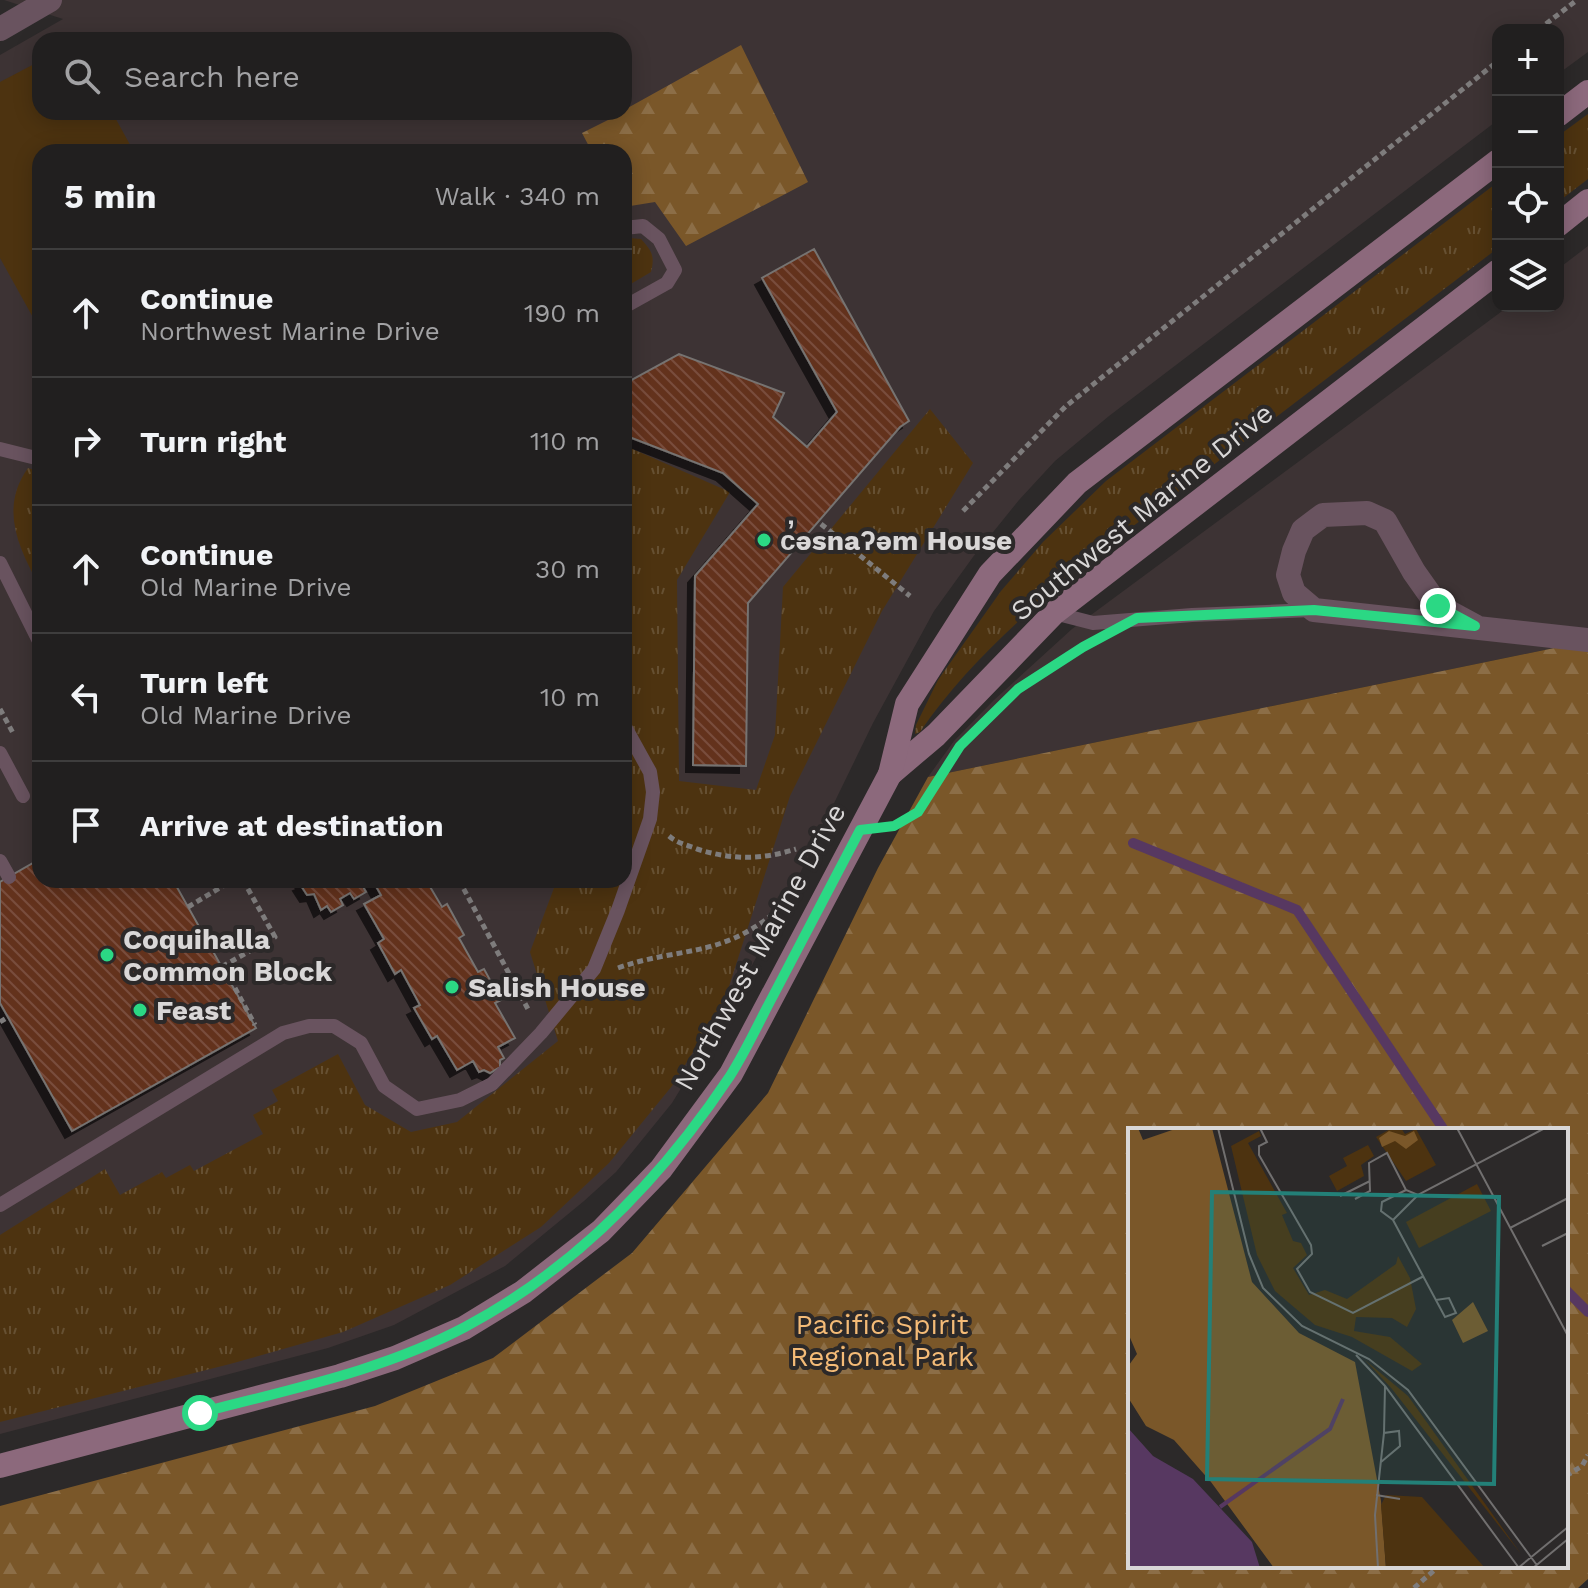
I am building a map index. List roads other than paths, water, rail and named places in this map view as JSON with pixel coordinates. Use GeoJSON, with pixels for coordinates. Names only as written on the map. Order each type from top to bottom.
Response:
{"type":"FeatureCollection","features":[{"type":"Feature","properties":{"kind":"street"},"geometry":{"type":"LineString","coordinates":[[0,29],[50,0]]}},
{"type":"Feature","properties":{"kind":"street"},"geometry":{"type":"LineString","coordinates":[[1564,110],[1588,92]]}},
{"type":"Feature","properties":{"kind":"street","name":"Southwest Marine Drive"},"geometry":{"type":"LineString","coordinates":[[890,774],[907,704],[990,574],[1077,483],[1492,166]]}},
{"type":"Feature","properties":{"kind":"street"},"geometry":{"type":"LineString","coordinates":[[1564,220],[1588,201]]}},
{"type":"Feature","properties":{"kind":"street","name":"Southwest Marine Drive"},"geometry":{"type":"LineString","coordinates":[[890,774],[936,735],[1054,613],[1492,276]]}},
{"type":"Feature","properties":{"kind":"street"},"geometry":{"type":"LineString","coordinates":[[1475,626],[1438,606],[1385,521],[1367,513],[1323,515],[1303,530],[1288,575],[1294,593],[1314,610],[1588,640]]}},
{"type":"Feature","properties":{"kind":"street","name":"Northwest Marine Drive"},"geometry":{"type":"LineString","coordinates":[[0,1466],[340,1376],[395,1358],[464,1328],[523,1292],[601,1231],[661,1169],[731,1074],[890,774]]}},
{"type":"Feature","properties":{"kind":"lane"},"geometry":{"type":"LineString","coordinates":[[632,227],[643,226],[659,239],[675,270],[667,283],[632,303]]}},
{"type":"Feature","properties":{"kind":"lane"},"geometry":{"type":"LineString","coordinates":[[0,449],[32,457]]}},
{"type":"Feature","properties":{"kind":"lane"},"geometry":{"type":"LineString","coordinates":[[0,563],[32,627]]}},
{"type":"Feature","properties":{"kind":"lane"},"geometry":{"type":"LineString","coordinates":[[1054,613],[1093,623],[1314,610]]}},
{"type":"Feature","properties":{"kind":"lane"},"geometry":{"type":"LineString","coordinates":[[632,739],[650,772],[653,792],[650,819],[632,870]]}},
{"type":"Feature","properties":{"kind":"lane"},"geometry":{"type":"LineString","coordinates":[[0,753],[23,796]]}},
{"type":"Feature","properties":{"kind":"lane"},"geometry":{"type":"LineString","coordinates":[[0,861],[9,877]]}},
{"type":"Feature","properties":{"kind":"lane"},"geometry":{"type":"LineString","coordinates":[[0,1205],[283,1033],[309,1026],[334,1026],[361,1043],[384,1086],[417,1109],[460,1100],[492,1084],[541,1033],[594,969],[626,888]]}},
{"type":"Feature","properties":{"kind":"waterway"},"geometry":{"type":"LineString","coordinates":[[1133,843],[1297,910],[1443,1128]]}},
{"type":"Feature","properties":{"kind":"waterway"},"geometry":{"type":"LineString","coordinates":[[1568,1292],[1588,1312]]}},
{"type":"Feature","properties":{"kind":"place","name":"c̓əsnaʔəm House"},"geometry":{"type":"Point","coordinates":[764,540]}},
{"type":"Feature","properties":{"kind":"place","name":"Coquihalla Common Block"},"geometry":{"type":"Point","coordinates":[107,955]}},
{"type":"Feature","properties":{"kind":"place","name":"Salish House"},"geometry":{"type":"Point","coordinates":[452,987]}},
{"type":"Feature","properties":{"kind":"place","name":"Feast"},"geometry":{"type":"Point","coordinates":[140,1010]}},
{"type":"Feature","properties":{"kind":"park label","name":"Pacific Spirit Regional Park"},"geometry":{"type":"Point","coordinates":[882,1340]}}]}
